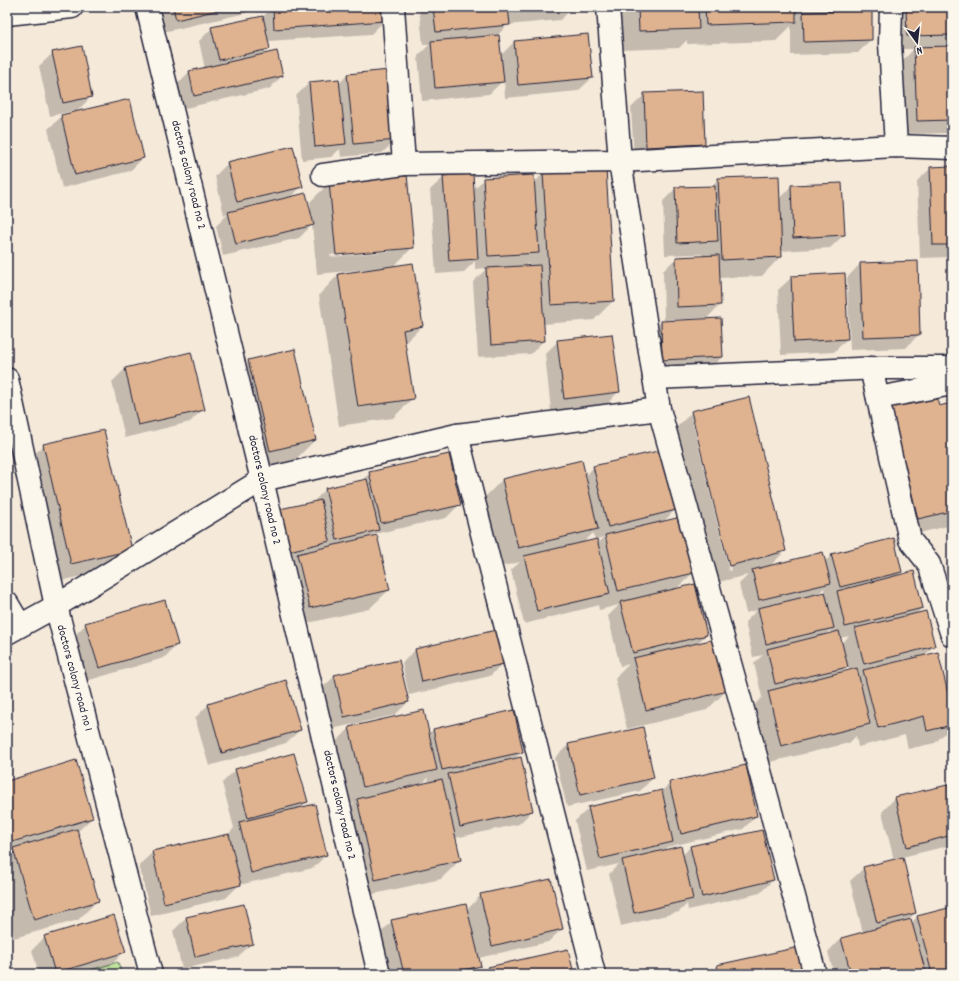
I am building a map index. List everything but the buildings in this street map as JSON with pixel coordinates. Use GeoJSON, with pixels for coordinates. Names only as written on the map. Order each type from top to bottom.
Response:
{"type":"FeatureCollection","features":[{"type":"Feature","properties":{"kind":"street"},"geometry":{"type":"LineString","coordinates":[[7,14],[72,7]]}},
{"type":"Feature","properties":{"kind":"street","name":"doctors colony road no 2"},"geometry":{"type":"LineString","coordinates":[[147,7],[262,480],[379,974]]}},
{"type":"Feature","properties":{"kind":"street"},"geometry":{"type":"LineString","coordinates":[[393,7],[404,164]]}},
{"type":"Feature","properties":{"kind":"street"},"geometry":{"type":"LineString","coordinates":[[608,7],[620,161],[659,409],[815,974]]}},
{"type":"Feature","properties":{"kind":"street"},"geometry":{"type":"LineString","coordinates":[[891,7],[890,43],[896,146]]}},
{"type":"Feature","properties":{"kind":"street"},"geometry":{"type":"LineString","coordinates":[[323,175],[404,164],[620,161],[896,146],[952,148]]}},
{"type":"Feature","properties":{"kind":"street"},"geometry":{"type":"LineString","coordinates":[[654,378],[871,368],[952,384]]}},
{"type":"Feature","properties":{"kind":"street"},"geometry":{"type":"LineString","coordinates":[[871,368],[910,540],[929,564],[952,635]]}},
{"type":"Feature","properties":{"kind":"street"},"geometry":{"type":"LineString","coordinates":[[878,398],[924,378],[952,368]]}},
{"type":"Feature","properties":{"kind":"street","name":"doctors colony road no 1"},"geometry":{"type":"LineString","coordinates":[[7,379],[56,606],[151,974]]}},
{"type":"Feature","properties":{"kind":"street"},"geometry":{"type":"LineString","coordinates":[[7,603],[14,629],[56,606],[262,480],[457,435],[659,409]]}},
{"type":"Feature","properties":{"kind":"street"},"geometry":{"type":"LineString","coordinates":[[457,435],[594,974]]}},
{"type":"Feature","properties":{"kind":"green space"},"geometry":{"type":"Polygon","coordinates":[[[118,962],[122,974],[75,974],[118,962]]]}}]}
